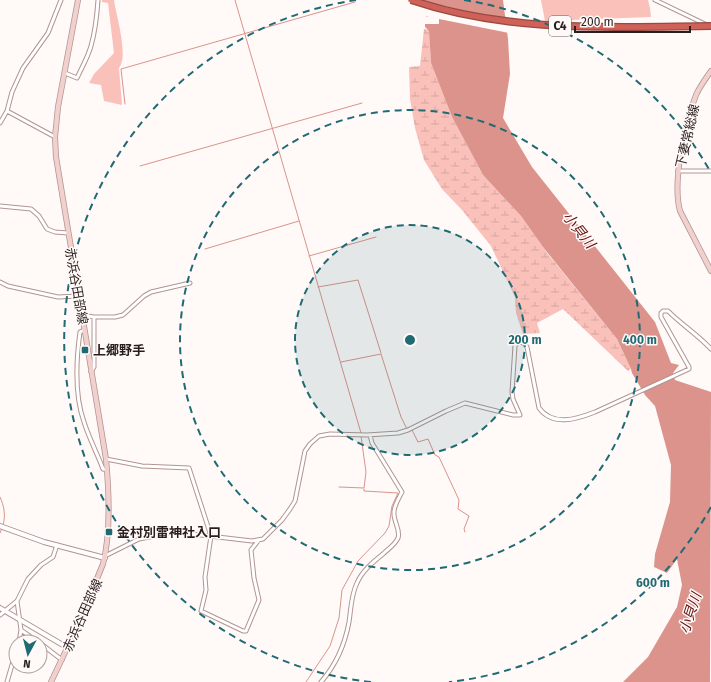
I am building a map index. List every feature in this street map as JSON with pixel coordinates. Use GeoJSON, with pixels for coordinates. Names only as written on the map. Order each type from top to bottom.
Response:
{"type":"FeatureCollection","features":[{"type":"Feature","properties":{"kind":"highway","name":"C4"},"geometry":{"type":"LineString","coordinates":[[411,0],[469,15],[528,24],[588,27],[711,27]]}},
{"type":"Feature","properties":{"kind":"main road","name":"赤浜谷田部線"},"geometry":{"type":"LineString","coordinates":[[51,682],[92,594],[105,557],[108,516],[106,459],[58,175],[55,137],[58,107],[78,0]]}},
{"type":"Feature","properties":{"kind":"main road","name":"下妻常総線"},"geometry":{"type":"LineString","coordinates":[[711,71],[697,94],[689,120],[678,171],[678,196],[680,211],[711,270]]}},
{"type":"Feature","properties":{"kind":"street"},"geometry":{"type":"LineString","coordinates":[[0,123],[7,110],[12,92],[23,68],[48,32],[61,0]]}},
{"type":"Feature","properties":{"kind":"street"},"geometry":{"type":"LineString","coordinates":[[65,73],[77,78],[89,53],[92,44],[98,0]]}},
{"type":"Feature","properties":{"kind":"street"},"geometry":{"type":"LineString","coordinates":[[655,0],[711,27]]}},
{"type":"Feature","properties":{"kind":"street"},"geometry":{"type":"LineString","coordinates":[[7,110],[55,137]]}},
{"type":"Feature","properties":{"kind":"street"},"geometry":{"type":"LineString","coordinates":[[678,171],[711,171]]}},
{"type":"Feature","properties":{"kind":"street"},"geometry":{"type":"LineString","coordinates":[[0,206],[31,209],[40,216],[47,229],[55,232],[68,233]]}},
{"type":"Feature","properties":{"kind":"street"},"geometry":{"type":"LineString","coordinates":[[0,282],[8,286],[58,297],[79,296]]}},
{"type":"Feature","properties":{"kind":"street"},"geometry":{"type":"LineString","coordinates":[[82,315],[94,317],[115,317],[123,315],[137,304],[144,296],[151,292],[190,283]]}},
{"type":"Feature","properties":{"kind":"street"},"geometry":{"type":"LineString","coordinates":[[0,526],[35,539],[105,557],[139,540],[175,532],[258,541],[263,539],[282,520],[295,501],[305,451],[319,436],[330,434],[370,435],[398,433],[408,430],[465,403],[513,416],[520,415],[513,399],[512,392],[515,346],[518,342],[524,343],[527,347],[539,408],[548,418],[564,421],[582,418],[677,376],[689,369],[661,317],[661,313],[663,311],[668,311],[680,323],[696,334],[711,349]]}},
{"type":"Feature","properties":{"kind":"street"},"geometry":{"type":"LineString","coordinates":[[91,372],[94,366],[94,317]]}},
{"type":"Feature","properties":{"kind":"street"},"geometry":{"type":"LineString","coordinates":[[84,330],[80,332],[78,347],[77,388],[79,402],[84,422],[103,468],[107,470]]}},
{"type":"Feature","properties":{"kind":"street"},"geometry":{"type":"LineString","coordinates":[[321,682],[330,670],[342,648],[348,625],[353,594],[359,579],[369,565],[392,546],[398,538],[399,530],[394,511],[402,492],[372,443],[370,435]]}},
{"type":"Feature","properties":{"kind":"street"},"geometry":{"type":"LineString","coordinates":[[106,459],[142,466],[189,468],[211,536],[205,577],[206,590],[201,611],[243,631],[246,631],[259,600],[254,578],[251,550],[258,541]]}},
{"type":"Feature","properties":{"kind":"street"},"geometry":{"type":"LineString","coordinates":[[0,614],[2,609],[17,601],[28,579],[41,565],[53,557],[57,545]]}},
{"type":"Feature","properties":{"kind":"street"},"geometry":{"type":"LineString","coordinates":[[17,601],[20,634]]}},
{"type":"Feature","properties":{"kind":"street"},"geometry":{"type":"LineString","coordinates":[[2,609],[68,648]]}},
{"type":"Feature","properties":{"kind":"street"},"geometry":{"type":"LineString","coordinates":[[21,630],[27,634]]}},
{"type":"Feature","properties":{"kind":"street"},"geometry":{"type":"LineString","coordinates":[[48,650],[62,660]]}},
{"type":"Feature","properties":{"kind":"green space"},"geometry":{"type":"Polygon","coordinates":[[[102,0],[114,0],[119,25],[123,54],[122,62],[119,68],[122,105],[104,101],[101,85],[89,83],[94,74],[114,53],[108,3],[102,2],[102,0]]]}},
{"type":"Feature","properties":{"kind":"green space"},"geometry":{"type":"Polygon","coordinates":[[[541,0],[648,0],[651,17],[545,21],[541,0]]]}},
{"type":"Feature","properties":{"kind":"green space"},"geometry":{"type":"Polygon","coordinates":[[[424,29],[429,30],[431,63],[452,117],[483,175],[521,216],[548,254],[617,339],[631,369],[628,371],[563,309],[537,323],[540,333],[523,334],[516,313],[515,297],[491,246],[462,210],[442,189],[424,160],[415,128],[410,99],[409,67],[420,66],[424,29]]]}},
{"type":"Feature","properties":{"kind":"water","name":"小貝川"},"geometry":{"type":"Polygon","coordinates":[[[422,0],[503,0],[508,39],[510,74],[503,118],[532,167],[655,322],[671,363],[679,365],[673,373],[675,380],[711,392],[710,682],[623,682],[648,657],[677,607],[682,585],[677,559],[667,573],[654,567],[655,554],[670,502],[671,465],[655,406],[645,395],[632,373],[617,339],[543,247],[521,216],[483,175],[452,117],[431,63],[429,31],[425,27],[425,24],[439,24],[439,17],[426,17],[426,13],[422,11],[422,0]]]}},
{"type":"Feature","properties":{"kind":"pier"},"geometry":{"type":"Polygon","coordinates":[[[420,0],[507,19],[509,33],[424,16],[424,13],[420,11],[420,0]]]}},
{"type":"Feature","properties":{"kind":"waterway"},"geometry":{"type":"LineString","coordinates":[[235,0],[361,433]]}},
{"type":"Feature","properties":{"kind":"waterway"},"geometry":{"type":"LineString","coordinates":[[125,104],[121,69],[355,2]]}},
{"type":"Feature","properties":{"kind":"waterway"},"geometry":{"type":"LineString","coordinates":[[140,166],[362,103]]}},
{"type":"Feature","properties":{"kind":"waterway"},"geometry":{"type":"LineString","coordinates":[[205,249],[299,221]]}},
{"type":"Feature","properties":{"kind":"waterway"},"geometry":{"type":"LineString","coordinates":[[309,256],[376,237]]}},
{"type":"Feature","properties":{"kind":"waterway"},"geometry":{"type":"LineString","coordinates":[[318,287],[358,280],[381,353]]}},
{"type":"Feature","properties":{"kind":"waterway"},"geometry":{"type":"LineString","coordinates":[[341,362],[381,354],[401,417],[407,429]]}},
{"type":"Feature","properties":{"kind":"waterway"},"geometry":{"type":"LineString","coordinates":[[408,431],[412,430],[418,442],[428,439],[435,455],[439,457],[459,500],[458,509],[469,516],[464,529],[465,532]]}},
{"type":"Feature","properties":{"kind":"waterway"},"geometry":{"type":"LineString","coordinates":[[339,487],[364,488],[366,472],[361,436]]}},
{"type":"Feature","properties":{"kind":"waterway"},"geometry":{"type":"LineString","coordinates":[[306,682],[330,646],[339,618],[342,590],[358,561],[385,533],[389,526],[392,506],[398,493],[364,491],[364,489]]}},
{"type":"Feature","properties":{"kind":"waterway"},"geometry":{"type":"LineString","coordinates":[[0,497],[4,511],[3,525]]}},
{"type":"Feature","properties":{"kind":"waterway"},"geometry":{"type":"LineString","coordinates":[[0,533],[2,528]]}},
{"type":"Feature","properties":{"kind":"place","name":"上郷野手"},"geometry":{"type":"Point","coordinates":[85,350]}},
{"type":"Feature","properties":{"kind":"place","name":"金村別雷神社入口"},"geometry":{"type":"Point","coordinates":[109,532]}}]}
